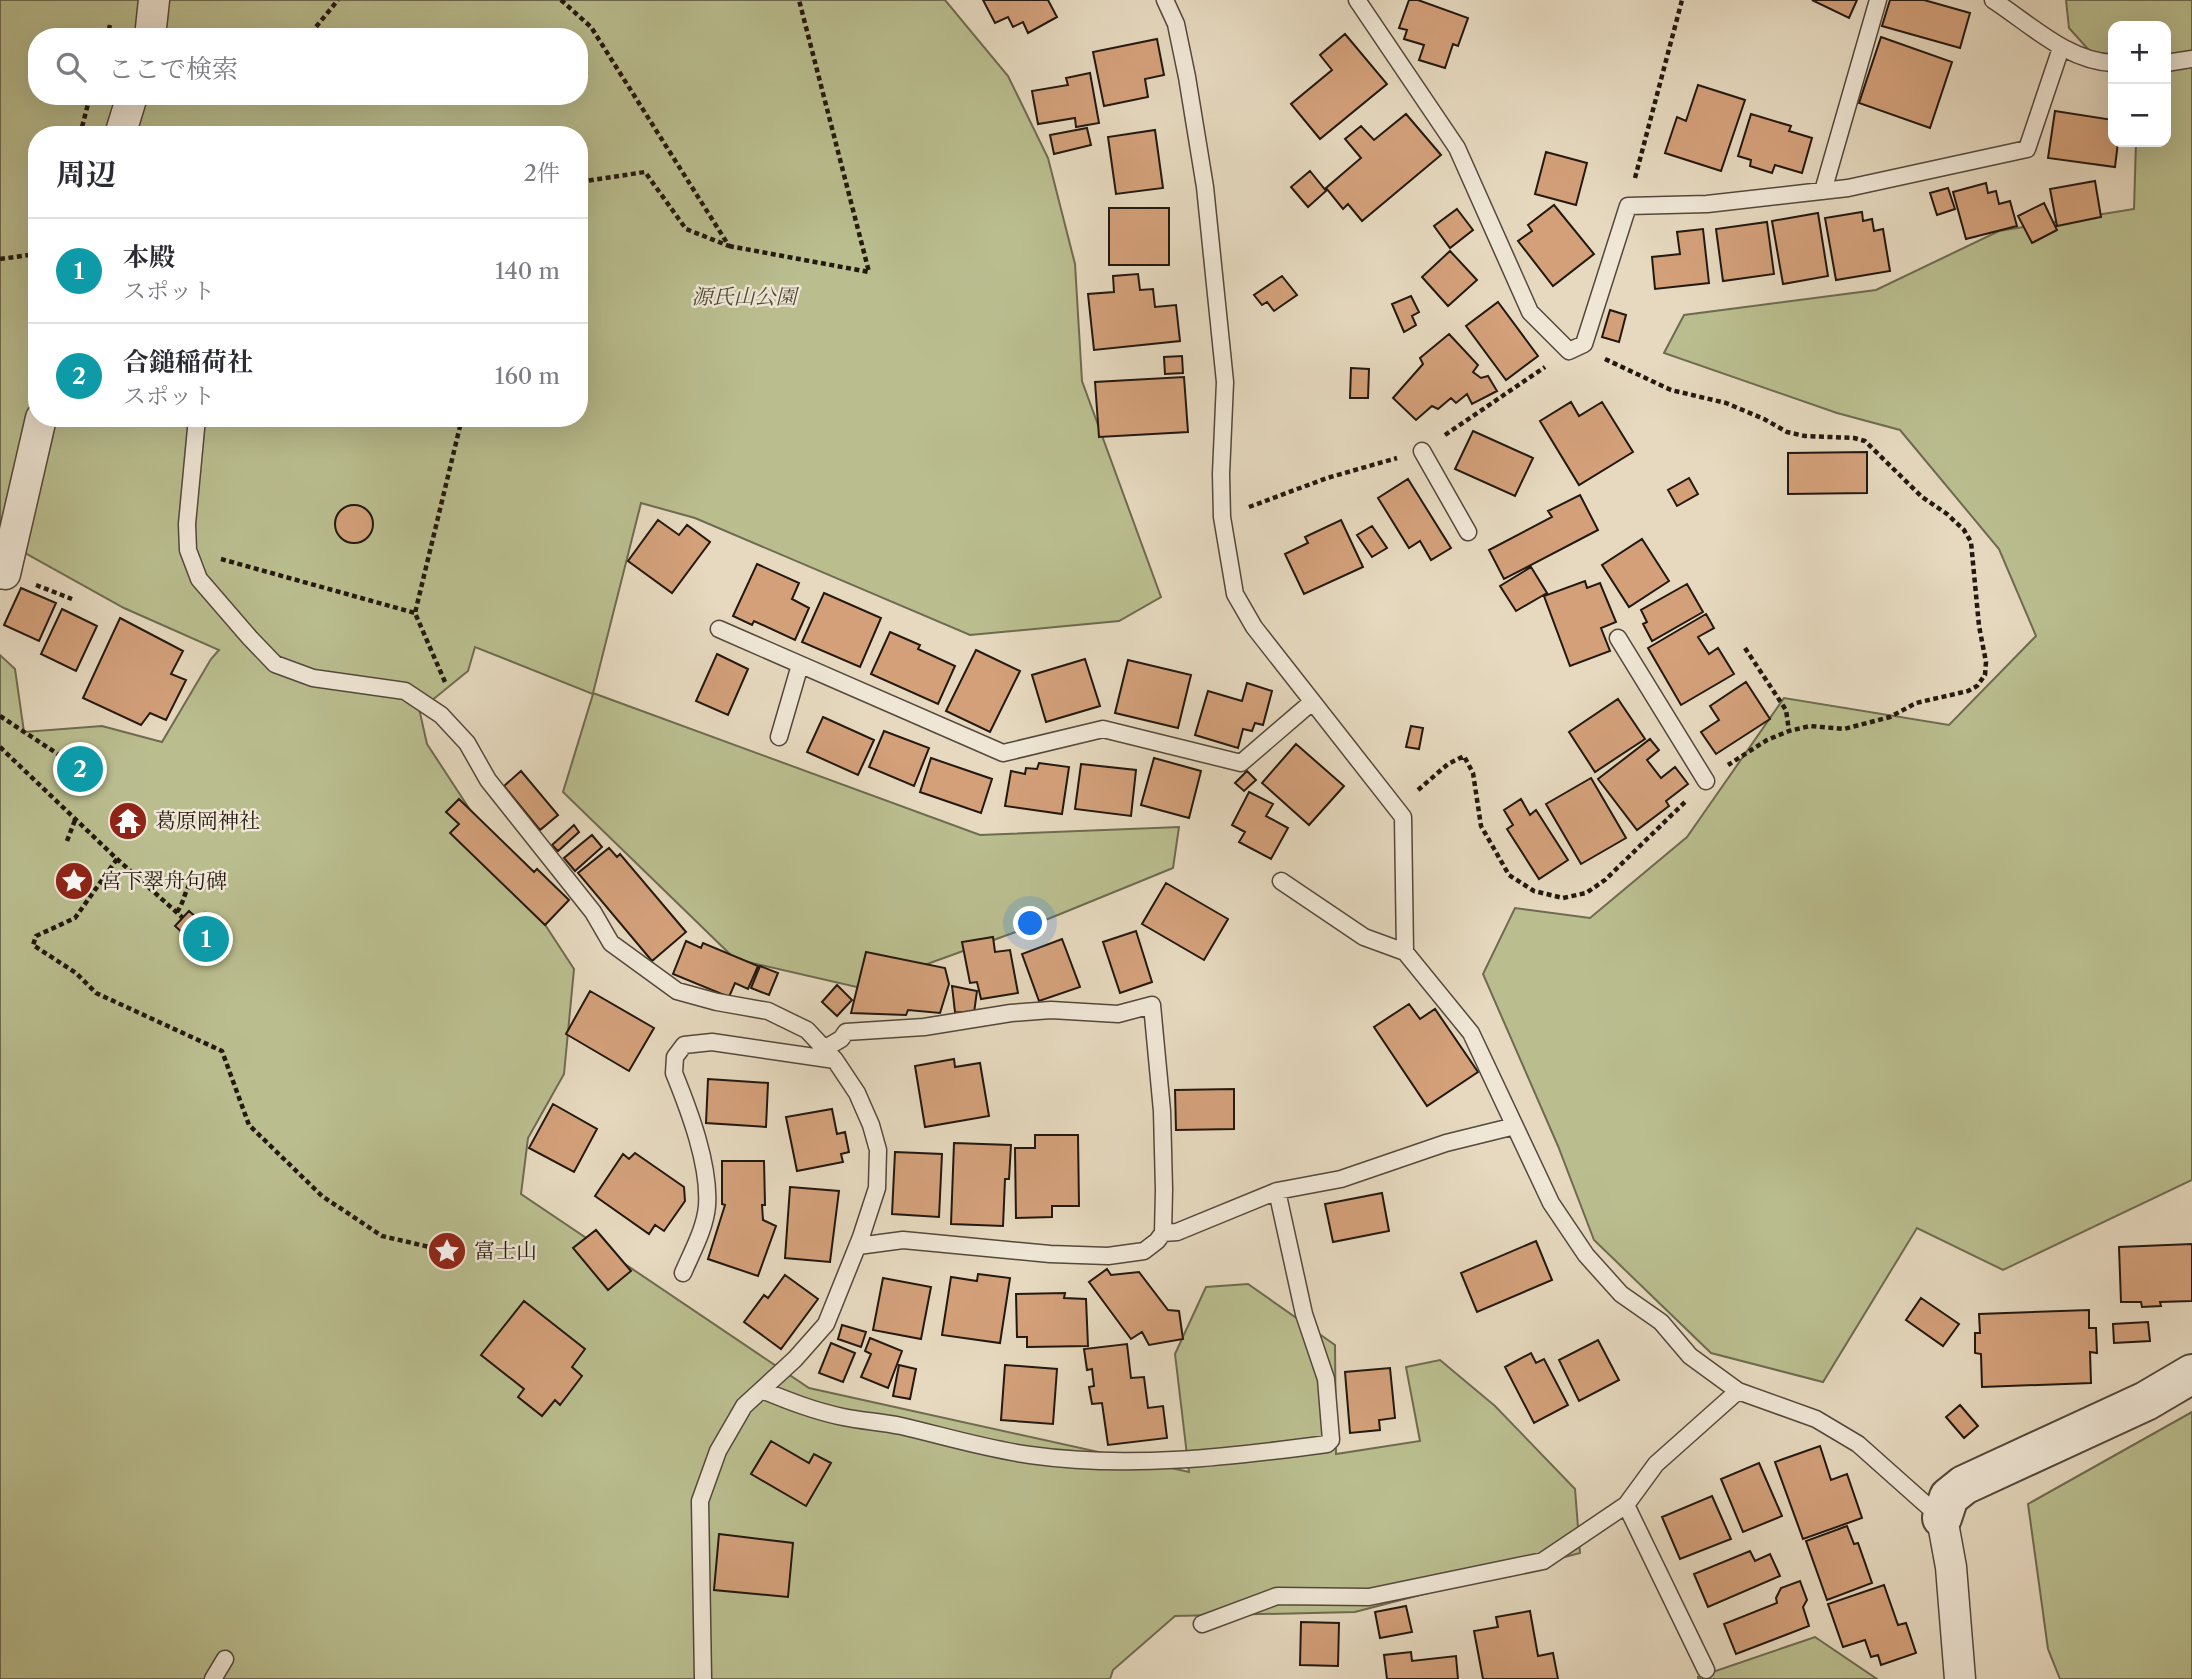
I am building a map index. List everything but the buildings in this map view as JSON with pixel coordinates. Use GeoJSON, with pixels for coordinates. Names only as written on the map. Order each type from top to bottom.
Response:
{"type":"FeatureCollection","features":[{"type":"Feature","properties":{"kind":"street"},"geometry":{"type":"LineString","coordinates":[[151,28],[154,0]]}},
{"type":"Feature","properties":{"kind":"street"},"geometry":{"type":"LineString","coordinates":[[123,126],[129,105]]}},
{"type":"Feature","properties":{"kind":"street"},"geometry":{"type":"LineString","coordinates":[[16,578],[40,427]]}},
{"type":"Feature","properties":{"kind":"street"},"geometry":{"type":"LineString","coordinates":[[1960,1679],[1951,1567],[1941,1518],[1949,1497],[1964,1485],[2146,1401],[2192,1374]]}},
{"type":"Feature","properties":{"kind":"lane"},"geometry":{"type":"LineString","coordinates":[[1165,0],[1176,24],[1182,51],[1205,187],[1225,382],[1222,517],[1235,594],[1254,628],[1403,817],[1405,952]]}},
{"type":"Feature","properties":{"kind":"lane"},"geometry":{"type":"LineString","coordinates":[[1357,0],[1457,148],[1530,312],[1569,351],[1584,344],[1628,206],[1707,204],[1848,188],[2027,149],[2061,48]]}},
{"type":"Feature","properties":{"kind":"lane"},"geometry":{"type":"LineString","coordinates":[[1823,191],[1878,0]]}},
{"type":"Feature","properties":{"kind":"lane"},"geometry":{"type":"LineString","coordinates":[[1993,0],[2061,48],[2108,63]]}},
{"type":"Feature","properties":{"kind":"lane"},"geometry":{"type":"LineString","coordinates":[[2171,62],[2192,59]]}},
{"type":"Feature","properties":{"kind":"lane"},"geometry":{"type":"LineString","coordinates":[[196,427],[187,524],[188,550],[199,579],[275,664],[313,678],[405,691],[441,715],[467,743],[488,780],[593,912],[611,943],[677,991],[717,1002],[768,1011],[807,1030],[830,1054],[857,1093],[871,1125],[878,1150],[877,1188],[858,1246],[826,1324],[795,1359],[744,1406],[718,1451],[700,1501],[703,1679]]}},
{"type":"Feature","properties":{"kind":"lane"},"geometry":{"type":"LineString","coordinates":[[1422,451],[1468,532]]}},
{"type":"Feature","properties":{"kind":"lane"},"geometry":{"type":"LineString","coordinates":[[719,629],[1003,753],[1103,729],[1241,763],[1312,702]]}},
{"type":"Feature","properties":{"kind":"lane"},"geometry":{"type":"LineString","coordinates":[[1618,638],[1706,781]]}},
{"type":"Feature","properties":{"kind":"lane"},"geometry":{"type":"LineString","coordinates":[[779,737],[800,665]]}},
{"type":"Feature","properties":{"kind":"lane"},"geometry":{"type":"LineString","coordinates":[[1281,881],[1364,937],[1405,952],[1471,1033],[1551,1203],[1586,1255],[1621,1294],[1661,1322],[1689,1356],[1738,1391],[1816,1419],[1858,1444],[1941,1518]]}},
{"type":"Feature","properties":{"kind":"lane"},"geometry":{"type":"LineString","coordinates":[[830,1054],[846,1032],[924,1027],[1011,1013],[1051,1010],[1118,1014],[1152,1005],[1162,1111],[1163,1233],[1157,1241],[1144,1251],[1108,1256],[1050,1254],[903,1240],[858,1246]]}},
{"type":"Feature","properties":{"kind":"lane"},"geometry":{"type":"LineString","coordinates":[[683,1273],[703,1226],[707,1205],[704,1164],[674,1073],[675,1057],[684,1045],[712,1042],[830,1054]]}},
{"type":"Feature","properties":{"kind":"lane"},"geometry":{"type":"LineString","coordinates":[[1163,1233],[1177,1232],[1277,1191],[1340,1179],[1446,1143],[1515,1126]]}},
{"type":"Feature","properties":{"kind":"lane"},"geometry":{"type":"LineString","coordinates":[[762,1390],[802,1407],[845,1418],[897,1425],[981,1447],[1032,1456],[1101,1462],[1181,1459],[1253,1454],[1327,1444],[1331,1440],[1331,1429],[1326,1379],[1304,1314],[1277,1191]]}},
{"type":"Feature","properties":{"kind":"lane"},"geometry":{"type":"LineString","coordinates":[[1202,1624],[1277,1596],[1369,1597],[1543,1561],[1626,1505],[1656,1464],[1738,1391]]}},
{"type":"Feature","properties":{"kind":"lane"},"geometry":{"type":"LineString","coordinates":[[1626,1505],[1706,1670]]}},
{"type":"Feature","properties":{"kind":"lane"},"geometry":{"type":"LineString","coordinates":[[213,1679],[225,1660]]}},
{"type":"Feature","properties":{"kind":"path"},"geometry":{"type":"LineString","coordinates":[[315,28],[338,0]]}},
{"type":"Feature","properties":{"kind":"path"},"geometry":{"type":"LineString","coordinates":[[561,0],[591,27],[729,246]]}},
{"type":"Feature","properties":{"kind":"path"},"geometry":{"type":"LineString","coordinates":[[588,181],[645,172],[686,229],[729,246],[869,272],[800,0]]}},
{"type":"Feature","properties":{"kind":"path"},"geometry":{"type":"LineString","coordinates":[[1628,206],[1682,0]]}},
{"type":"Feature","properties":{"kind":"path"},"geometry":{"type":"LineString","coordinates":[[109,28],[110,24]]}},
{"type":"Feature","properties":{"kind":"path"},"geometry":{"type":"LineString","coordinates":[[82,126],[88,105]]}},
{"type":"Feature","properties":{"kind":"path"},"geometry":{"type":"LineString","coordinates":[[0,260],[28,255]]}},
{"type":"Feature","properties":{"kind":"path"},"geometry":{"type":"LineString","coordinates":[[1398,811],[1429,778],[1464,756],[1473,774],[1481,826],[1509,875],[1534,891],[1563,898],[1586,893],[1605,880],[1706,781],[1766,740],[1810,726],[1844,729],[1890,717],[1916,703],[1968,691],[1976,686],[1985,674],[1986,662],[1979,626],[1971,542],[1964,530],[1922,497],[1866,441],[1787,432],[1726,403],[1671,390],[1646,380],[1612,364],[1584,344]]}},
{"type":"Feature","properties":{"kind":"path"},"geometry":{"type":"LineString","coordinates":[[446,685],[415,613],[459,427]]}},
{"type":"Feature","properties":{"kind":"path"},"geometry":{"type":"LineString","coordinates":[[188,550],[415,613]]}},
{"type":"Feature","properties":{"kind":"path"},"geometry":{"type":"LineString","coordinates":[[16,578],[72,599]]}},
{"type":"Feature","properties":{"kind":"path"},"geometry":{"type":"LineString","coordinates":[[1745,648],[1786,710],[1789,731]]}},
{"type":"Feature","properties":{"kind":"path"},"geometry":{"type":"LineString","coordinates":[[0,716],[73,764]]}},
{"type":"Feature","properties":{"kind":"path"},"geometry":{"type":"LineString","coordinates":[[0,747],[75,821],[183,918]]}},
{"type":"Feature","properties":{"kind":"path"},"geometry":{"type":"LineString","coordinates":[[67,841],[75,821]]}},
{"type":"Feature","properties":{"kind":"path"},"geometry":{"type":"LineString","coordinates":[[117,859],[75,918],[36,936],[33,945],[76,973],[96,993],[222,1051],[250,1125],[322,1196],[382,1236],[447,1251]]}},
{"type":"Feature","properties":{"kind":"path"},"geometry":{"type":"LineString","coordinates":[[177,912],[185,901],[187,885],[196,876]]}},
{"type":"Feature","properties":{"kind":"green space","name":"源氏山公園"},"geometry":{"type":"Polygon","coordinates":[[[0,0],[945,0],[1008,76],[1048,158],[1075,264],[1082,381],[1161,597],[1119,621],[970,635],[695,518],[641,503],[593,693],[980,835],[1179,827],[1173,868],[1021,930],[861,988],[735,959],[563,792],[593,694],[475,647],[468,671],[425,706],[418,704],[427,744],[574,969],[564,1074],[528,1138],[521,1194],[809,1388],[1189,1472],[1175,1354],[1206,1287],[1248,1284],[1335,1345],[1336,1454],[1420,1441],[1406,1367],[1440,1360],[1495,1406],[1575,1489],[1580,1553],[1355,1612],[1175,1616],[1113,1670],[1110,1679],[0,1679],[0,655],[15,669],[24,732],[102,726],[162,742],[219,650],[124,608],[0,539],[0,0]]]}},
{"type":"Feature","properties":{"kind":"green space"},"geometry":{"type":"Polygon","coordinates":[[[2066,0],[2192,0],[2192,1180],[2003,1270],[1917,1228],[1823,1382],[1711,1353],[1594,1240],[1558,1146],[1483,974],[1515,908],[1590,918],[1687,837],[1784,698],[1949,725],[2036,636],[1999,549],[1900,430],[1837,413],[1664,353],[1684,315],[1876,290],[1999,231],[2134,209],[2136,147],[2171,147],[2171,21],[2108,21],[2108,71],[2069,28],[2066,0]]]}},
{"type":"Feature","properties":{"kind":"green space"},"geometry":{"type":"Polygon","coordinates":[[[2192,1412],[2192,1679],[2060,1679],[2048,1649],[2028,1504],[2192,1412]]]}},
{"type":"Feature","properties":{"kind":"green space"},"geometry":{"type":"Polygon","coordinates":[[[1815,1637],[1877,1679],[1698,1679],[1698,1677],[1815,1637]]]}},
{"type":"Feature","properties":{"kind":"place","name":"合鎚稲荷社"},"geometry":{"type":"Point","coordinates":[80,769]}},
{"type":"Feature","properties":{"kind":"place","name":"葛原岡神社"},"geometry":{"type":"Point","coordinates":[128,821]}},
{"type":"Feature","properties":{"kind":"place","name":"宮下翠舟句碑"},"geometry":{"type":"Point","coordinates":[74,881]}},
{"type":"Feature","properties":{"kind":"place","name":"本殿"},"geometry":{"type":"Point","coordinates":[206,939]}},
{"type":"Feature","properties":{"kind":"place","name":"富士山"},"geometry":{"type":"Point","coordinates":[447,1251]}}]}
